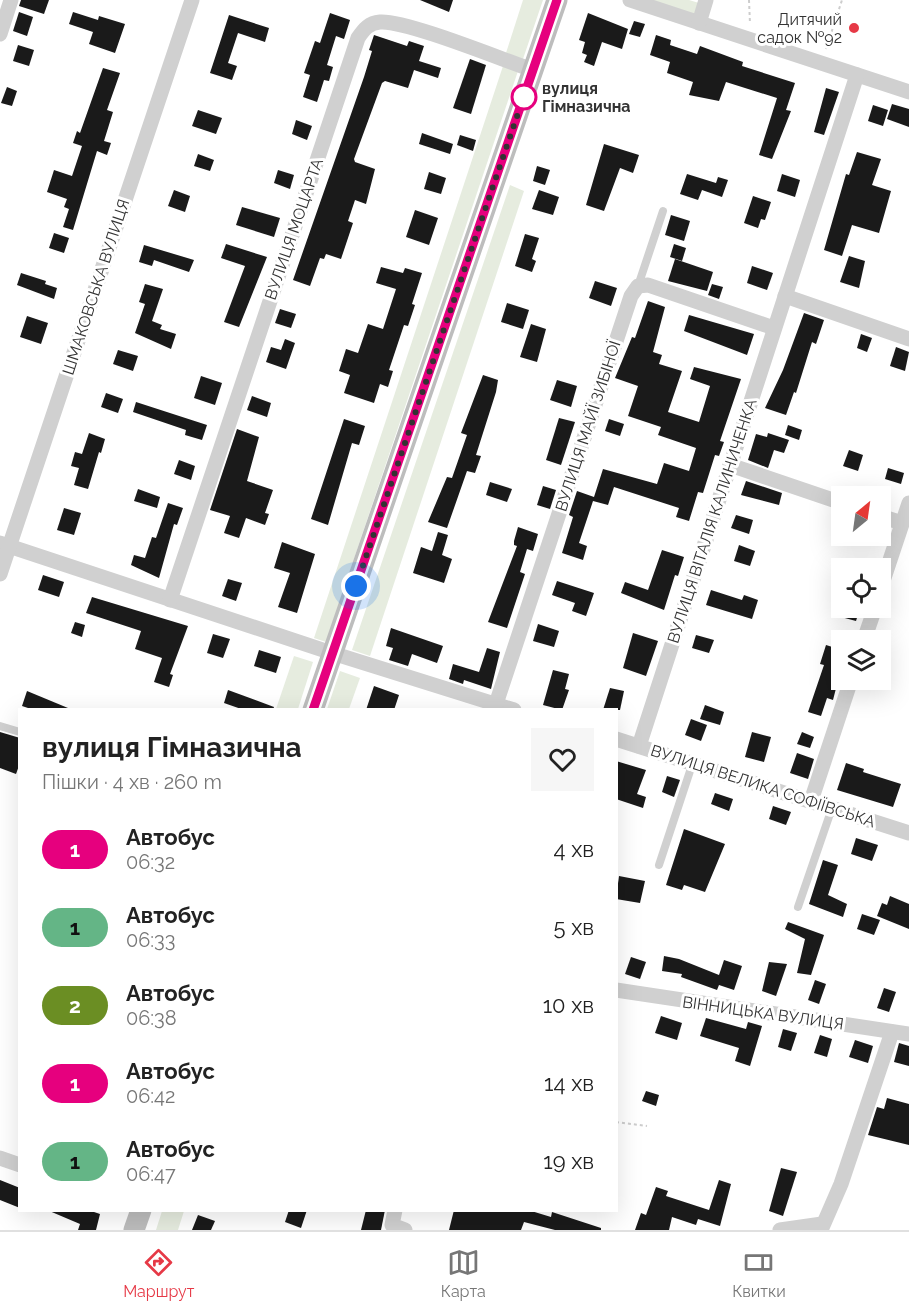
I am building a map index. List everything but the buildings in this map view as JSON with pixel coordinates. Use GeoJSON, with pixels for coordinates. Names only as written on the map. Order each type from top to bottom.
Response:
{"type":"FeatureCollection","features":[{"type":"Feature","properties":{"kind":"street"},"geometry":{"type":"LineString","coordinates":[[0,34],[11,0]]}},
{"type":"Feature","properties":{"kind":"street","name":"ШМАКОВСЬКА ВУЛИЦЯ"},"geometry":{"type":"LineString","coordinates":[[0,574],[5,545],[192,0]]}},
{"type":"Feature","properties":{"kind":"street"},"geometry":{"type":"LineString","coordinates":[[314,708],[557,0]]}},
{"type":"Feature","properties":{"kind":"street"},"geometry":{"type":"LineString","coordinates":[[630,0],[909,92]]}},
{"type":"Feature","properties":{"kind":"street"},"geometry":{"type":"LineString","coordinates":[[699,22],[706,0]]}},
{"type":"Feature","properties":{"kind":"street","name":"ВУЛИЦЯ МОЦАРТА"},"geometry":{"type":"LineString","coordinates":[[170,600],[358,38],[365,28],[373,24],[398,24],[533,70]]}},
{"type":"Feature","properties":{"kind":"street","name":"ВУЛИЦЯ ВІТАЛІЯ КАЛИНИЧЕНКА"},"geometry":{"type":"LineString","coordinates":[[639,746],[857,75]]}},
{"type":"Feature","properties":{"kind":"street"},"geometry":{"type":"LineString","coordinates":[[638,286],[648,285],[774,328]]}},
{"type":"Feature","properties":{"kind":"street","name":"ВУЛИЦЯ МАЙЇ ЗИБІНОЇ"},"geometry":{"type":"LineString","coordinates":[[496,704],[631,296],[638,286]]}},
{"type":"Feature","properties":{"kind":"street"},"geometry":{"type":"LineString","coordinates":[[785,296],[909,339]]}},
{"type":"Feature","properties":{"kind":"street"},"geometry":{"type":"LineString","coordinates":[[730,465],[831,499]]}},
{"type":"Feature","properties":{"kind":"street"},"geometry":{"type":"LineString","coordinates":[[891,558],[909,503]]}},
{"type":"Feature","properties":{"kind":"street"},"geometry":{"type":"LineString","coordinates":[[891,520],[902,524]]}},
{"type":"Feature","properties":{"kind":"street"},"geometry":{"type":"LineString","coordinates":[[5,545],[332,653],[508,708]]}},
{"type":"Feature","properties":{"kind":"street"},"geometry":{"type":"LineString","coordinates":[[811,801],[848,690]]}},
{"type":"Feature","properties":{"kind":"street","name":"ВУЛИЦЯ ВЕЛИКА СОФІЇВСЬКА"},"geometry":{"type":"LineString","coordinates":[[618,741],[693,762],[909,833]]}},
{"type":"Feature","properties":{"kind":"street","name":"ВІННИЦЬКА ВУЛИЦЯ"},"geometry":{"type":"LineString","coordinates":[[618,990],[909,1034]]}},
{"type":"Feature","properties":{"kind":"street"},"geometry":{"type":"LineString","coordinates":[[780,1230],[822,1227],[841,1184],[892,1032]]}},
{"type":"Feature","properties":{"kind":"street"},"geometry":{"type":"LineString","coordinates":[[0,1158],[18,1164]]}},
{"type":"Feature","properties":{"kind":"street"},"geometry":{"type":"LineString","coordinates":[[134,1230],[140,1212]]}},
{"type":"Feature","properties":{"kind":"lane"},"geometry":{"type":"LineString","coordinates":[[638,286],[663,211]]}},
{"type":"Feature","properties":{"kind":"lane"},"geometry":{"type":"LineString","coordinates":[[0,726],[18,731]]}},
{"type":"Feature","properties":{"kind":"lane"},"geometry":{"type":"LineString","coordinates":[[659,865],[693,762]]}},
{"type":"Feature","properties":{"kind":"lane"},"geometry":{"type":"LineString","coordinates":[[798,907],[832,808]]}},
{"type":"Feature","properties":{"kind":"path"},"geometry":{"type":"LineString","coordinates":[[749,0],[750,26]]}},
{"type":"Feature","properties":{"kind":"path"},"geometry":{"type":"LineString","coordinates":[[825,52],[842,0]]}},
{"type":"Feature","properties":{"kind":"path"},"geometry":{"type":"LineString","coordinates":[[618,1122],[647,1126]]}},
{"type":"Feature","properties":{"kind":"shaded area"},"geometry":{"type":"Polygon","coordinates":[[[523,0],[543,0],[523,59],[506,53],[523,0]]]}},
{"type":"Feature","properties":{"kind":"shaded area"},"geometry":{"type":"Polygon","coordinates":[[[651,0],[689,0],[699,3],[696,15],[651,0]]]}},
{"type":"Feature","properties":{"kind":"shaded area"},"geometry":{"type":"Polygon","coordinates":[[[503,66],[518,71],[326,642],[314,638],[503,66]]]}},
{"type":"Feature","properties":{"kind":"shaded area"},"geometry":{"type":"Polygon","coordinates":[[[510,185],[524,191],[370,656],[352,650],[510,185]]]}},
{"type":"Feature","properties":{"kind":"shaded area"},"geometry":{"type":"Polygon","coordinates":[[[294,656],[313,662],[298,708],[276,708],[294,656]]]}},
{"type":"Feature","properties":{"kind":"shaded area"},"geometry":{"type":"Polygon","coordinates":[[[340,671],[360,678],[349,708],[327,708],[340,671]]]}},
{"type":"Feature","properties":{"kind":"shaded area"},"geometry":{"type":"Polygon","coordinates":[[[162,1212],[184,1212],[178,1230],[156,1230],[162,1212]]]}},
{"type":"Feature","properties":{"kind":"bus line","name":"1"},"geometry":{"type":"LineString","coordinates":[[314,708],[557,0]]}},
{"type":"Feature","properties":{"kind":"place","name":"Дитячий садок №92"},"geometry":{"type":"Point","coordinates":[854,28]}},
{"type":"Feature","properties":{"kind":"place","name":"вулиця Гімназична"},"geometry":{"type":"Point","coordinates":[524,97]}},
{"type":"Feature","properties":{"kind":"route"},"geometry":{"type":"LineString","coordinates":[[356,586],[525,93],[524,97]]}}]}
